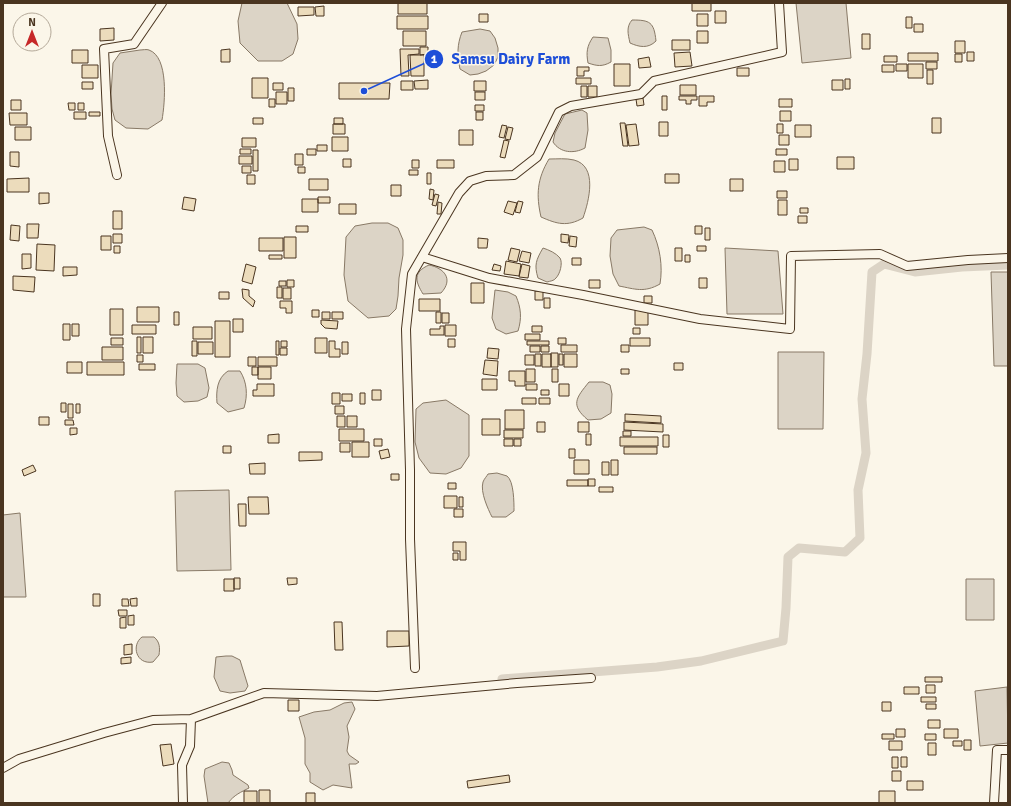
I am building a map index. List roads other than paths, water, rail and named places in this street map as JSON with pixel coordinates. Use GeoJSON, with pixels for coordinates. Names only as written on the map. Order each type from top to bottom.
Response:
{"type":"FeatureCollection","features":[{"type":"Feature","properties":{"kind":"street"},"geometry":{"type":"LineString","coordinates":[[117,175],[108,136],[104,48],[134,44],[162,3]]}},
{"type":"Feature","properties":{"kind":"street"},"geometry":{"type":"LineString","coordinates":[[415,668],[410,539],[410,470],[406,329],[412,274],[459,193],[470,181],[486,176],[514,175],[537,157],[559,112],[571,106],[641,94],[654,81],[782,52],[779,3]]}},
{"type":"Feature","properties":{"kind":"street"},"geometry":{"type":"LineString","coordinates":[[422,258],[489,278],[700,318],[790,329],[791,256],[880,254],[908,266],[1008,258]]}},
{"type":"Feature","properties":{"kind":"street"},"geometry":{"type":"LineString","coordinates":[[3,768],[19,759],[104,733],[153,720],[191,719],[264,693],[377,696],[517,683],[591,678]]}},
{"type":"Feature","properties":{"kind":"street"},"geometry":{"type":"LineString","coordinates":[[183,803],[182,765],[190,746],[191,719]]}},
{"type":"Feature","properties":{"kind":"street"},"geometry":{"type":"LineString","coordinates":[[994,803],[997,750],[1008,750]]}},
{"type":"Feature","properties":{"kind":"waterway"},"geometry":{"type":"LineString","coordinates":[[502,679],[657,667],[701,661],[783,641],[788,557],[799,548],[845,552],[860,538],[858,490],[866,453],[862,399],[867,354],[872,272],[884,264],[915,272],[962,267],[1008,265]]}},
{"type":"Feature","properties":{"kind":"place","name":"Samsu Dairy Farm"},"geometry":{"type":"Point","coordinates":[364,91]}}]}
